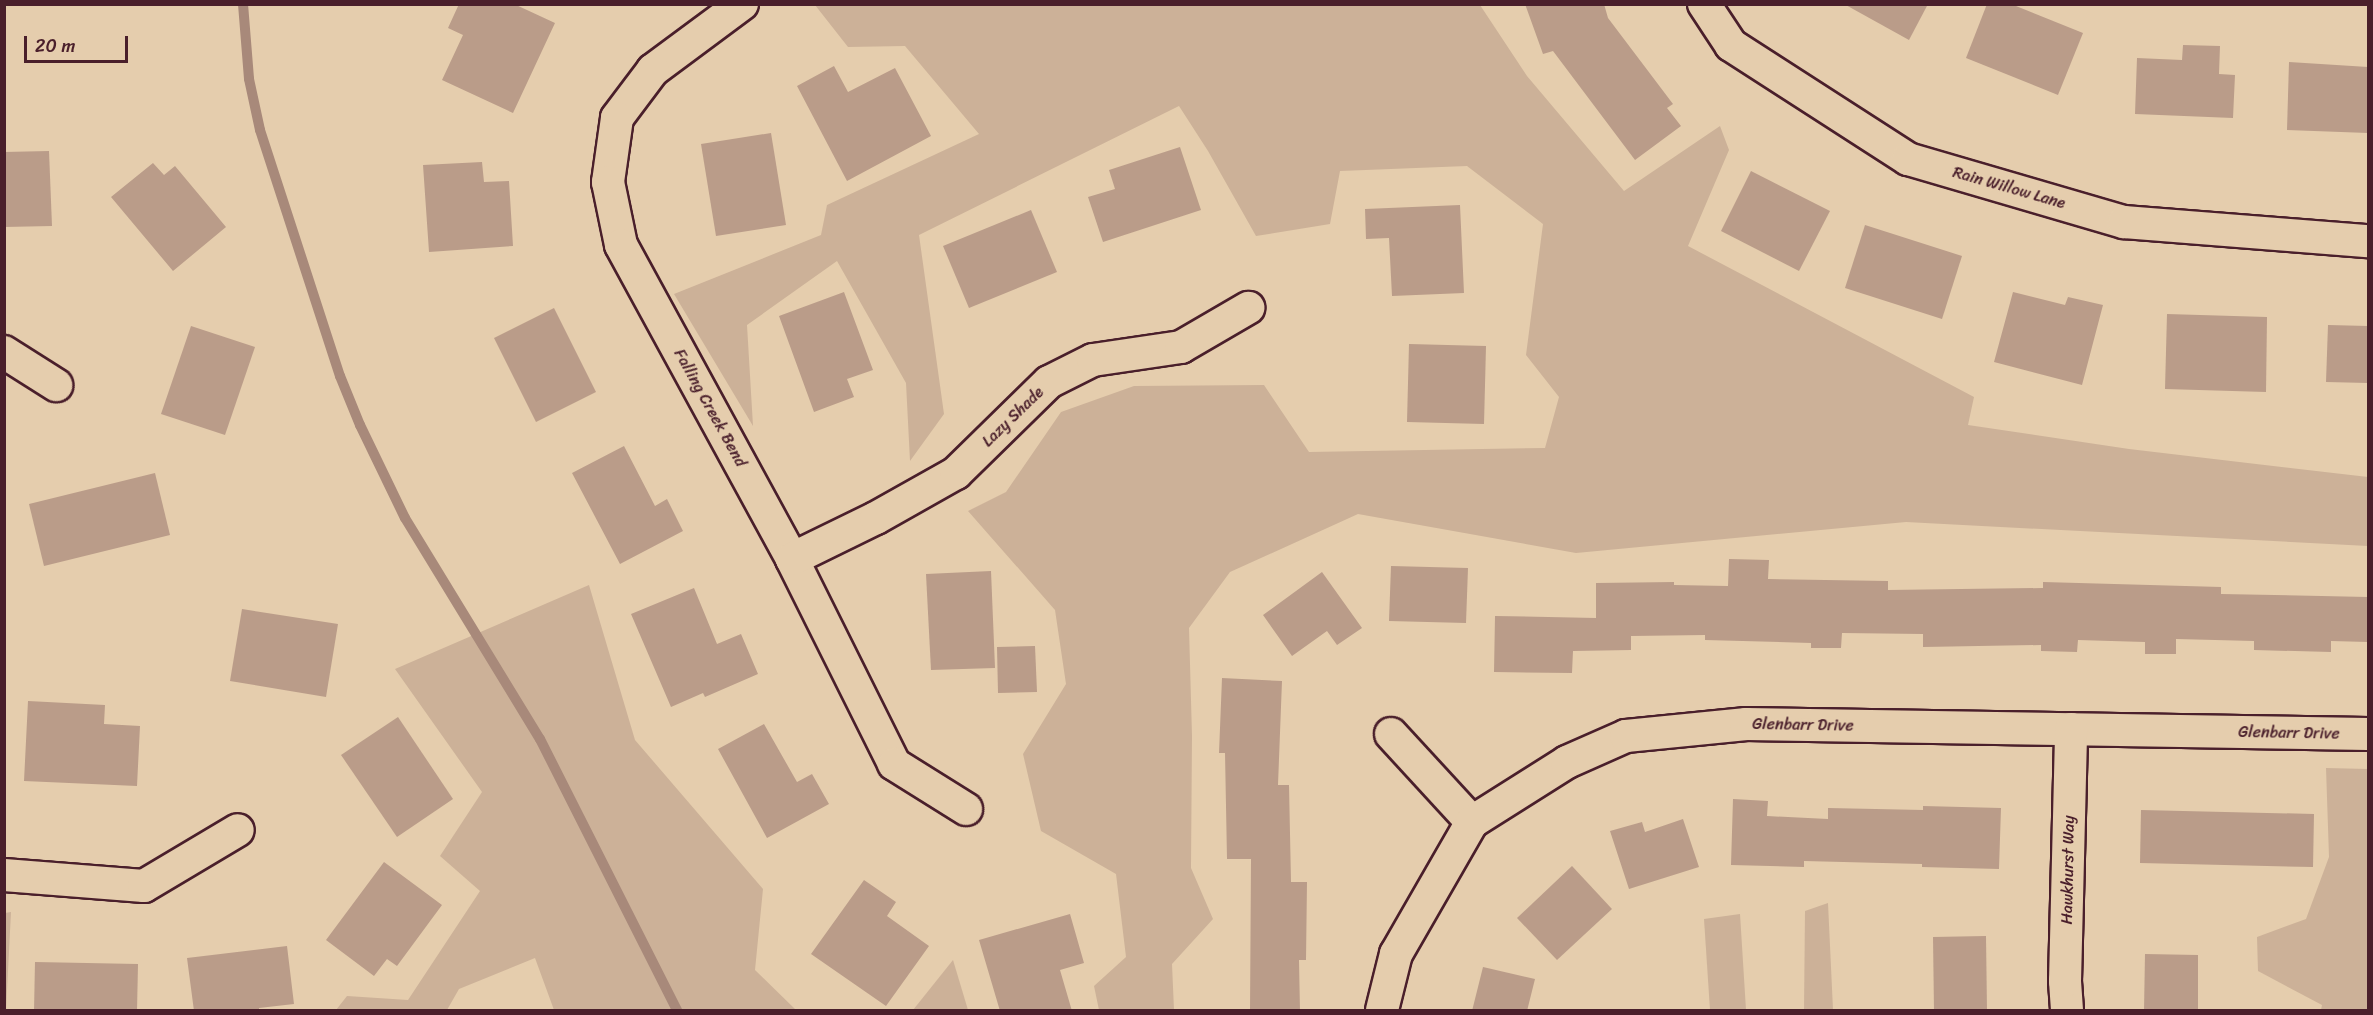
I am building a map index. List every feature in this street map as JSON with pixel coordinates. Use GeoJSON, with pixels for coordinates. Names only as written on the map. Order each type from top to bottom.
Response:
{"type":"FeatureCollection","features":[{"type":"Feature","properties":{"kind":"street","name":"Falling Creek Bend"},"geometry":{"type":"LineString","coordinates":[[742,4],[653,70],[617,118],[608,182],[621,245],[792,559],[894,764],[966,809]]}},
{"type":"Feature","properties":{"kind":"street","name":"Rain Willow Lane"},"geometry":{"type":"LineString","coordinates":[[1704,4],[1731,45],[1908,159],[2124,222],[2368,241]]}},
{"type":"Feature","properties":{"kind":"street","name":"Lazy Shade"},"geometry":{"type":"LineString","coordinates":[[792,559],[876,518],[956,473],[1049,382],[1093,360],[1181,347],[1248,308]]}},
{"type":"Feature","properties":{"kind":"street"},"geometry":{"type":"LineString","coordinates":[[4,352],[56,385]]}},
{"type":"Feature","properties":{"kind":"street","name":"Glenbarr Drive"},"geometry":{"type":"LineString","coordinates":[[1382,1011],[1396,954],[1472,822],[1567,762],[1626,736],[1746,724],[2368,734]]}},
{"type":"Feature","properties":{"kind":"street","name":"Hawkhurst Way"},"geometry":{"type":"LineString","coordinates":[[2067,1011],[2065,981],[2071,729]]}},
{"type":"Feature","properties":{"kind":"street"},"geometry":{"type":"LineString","coordinates":[[1391,734],[1472,822]]}},
{"type":"Feature","properties":{"kind":"street"},"geometry":{"type":"LineString","coordinates":[[4,875],[144,886],[238,830]]}},
{"type":"Feature","properties":{"kind":"shaded area"},"geometry":{"type":"Polygon","coordinates":[[[815,5],[1480,5],[1527,76],[1624,191],[1720,126],[1729,150],[1688,246],[1974,397],[1968,425],[2129,449],[2368,477],[2368,546],[1906,522],[1576,553],[1358,514],[1230,572],[1189,628],[1192,736],[1191,868],[1213,919],[1172,964],[1174,1010],[1099,1010],[1094,986],[1126,957],[1116,874],[1041,831],[1023,754],[1066,684],[1055,610],[968,511],[1006,492],[1061,412],[1134,386],[1264,385],[1309,452],[1545,448],[1559,397],[1526,355],[1543,224],[1467,166],[1340,171],[1330,224],[1256,236],[1208,151],[1179,106],[919,235],[944,414],[910,461],[906,383],[837,261],[747,325],[753,426],[674,294],[821,235],[827,205],[979,134],[905,46],[848,47],[815,5]]]}},
{"type":"Feature","properties":{"kind":"shaded area"},"geometry":{"type":"Polygon","coordinates":[[[589,585],[635,740],[763,889],[755,970],[796,1010],[554,1010],[535,958],[459,989],[447,1010],[336,1010],[347,996],[408,1000],[480,891],[440,856],[482,792],[395,669],[589,585]]]}},
{"type":"Feature","properties":{"kind":"shaded area"},"geometry":{"type":"Polygon","coordinates":[[[2326,768],[2368,769],[2368,1010],[2321,1010],[2322,1005],[2258,971],[2257,937],[2306,919],[2329,857],[2326,768]]]}},
{"type":"Feature","properties":{"kind":"shaded area"},"geometry":{"type":"Polygon","coordinates":[[[1828,903],[1833,1010],[1804,1010],[1805,911],[1828,903]]]}},
{"type":"Feature","properties":{"kind":"shaded area"},"geometry":{"type":"Polygon","coordinates":[[[11,912],[6,1010],[5,1010],[5,913],[11,912]]]}},
{"type":"Feature","properties":{"kind":"shaded area"},"geometry":{"type":"Polygon","coordinates":[[[1740,914],[1746,1010],[1710,1010],[1704,919],[1740,914]]]}},
{"type":"Feature","properties":{"kind":"shaded area"},"geometry":{"type":"Polygon","coordinates":[[[953,960],[968,1010],[913,1010],[953,960]]]}},
{"type":"Feature","properties":{"kind":"building"},"geometry":{"type":"Polygon","coordinates":[[[459,4],[514,4],[555,23],[513,113],[442,80],[463,35],[448,28],[459,4]]]}},
{"type":"Feature","properties":{"kind":"building"},"geometry":{"type":"Polygon","coordinates":[[[1525,4],[1604,4],[1608,18],[1673,104],[1667,108],[1681,126],[1635,160],[1553,51],[1543,54],[1525,4]]]}},
{"type":"Feature","properties":{"kind":"building"},"geometry":{"type":"Polygon","coordinates":[[[1844,4],[1928,4],[1909,40],[1844,4]]]}},
{"type":"Feature","properties":{"kind":"building"},"geometry":{"type":"Polygon","coordinates":[[[1987,4],[2011,4],[2083,33],[2058,95],[1966,58],[1987,4]]]}},
{"type":"Feature","properties":{"kind":"building"},"geometry":{"type":"Polygon","coordinates":[[[2183,45],[2220,46],[2219,74],[2235,75],[2233,118],[2135,114],[2137,58],[2182,60],[2183,45]]]}},
{"type":"Feature","properties":{"kind":"building"},"geometry":{"type":"Polygon","coordinates":[[[2289,62],[2368,67],[2368,133],[2287,130],[2289,62]]]}},
{"type":"Feature","properties":{"kind":"building"},"geometry":{"type":"Polygon","coordinates":[[[834,66],[848,92],[895,68],[931,136],[847,181],[797,86],[834,66]]]}},
{"type":"Feature","properties":{"kind":"building"},"geometry":{"type":"Polygon","coordinates":[[[771,133],[786,225],[716,236],[701,144],[771,133]]]}},
{"type":"Feature","properties":{"kind":"building"},"geometry":{"type":"Polygon","coordinates":[[[1180,147],[1201,210],[1103,242],[1088,197],[1115,189],[1109,170],[1180,147]]]}},
{"type":"Feature","properties":{"kind":"building"},"geometry":{"type":"Polygon","coordinates":[[[49,151],[52,226],[4,227],[4,152],[49,151]]]}},
{"type":"Feature","properties":{"kind":"building"},"geometry":{"type":"Polygon","coordinates":[[[482,162],[484,182],[509,181],[513,246],[429,252],[423,165],[482,162]]]}},
{"type":"Feature","properties":{"kind":"building"},"geometry":{"type":"Polygon","coordinates":[[[153,163],[164,175],[175,166],[226,227],[173,271],[111,197],[153,163]]]}},
{"type":"Feature","properties":{"kind":"building"},"geometry":{"type":"Polygon","coordinates":[[[1751,171],[1830,211],[1799,271],[1721,231],[1751,171]]]}},
{"type":"Feature","properties":{"kind":"building"},"geometry":{"type":"Polygon","coordinates":[[[1460,205],[1464,293],[1392,296],[1389,238],[1366,239],[1365,209],[1460,205]]]}},
{"type":"Feature","properties":{"kind":"building"},"geometry":{"type":"Polygon","coordinates":[[[1031,210],[1057,272],[969,308],[943,246],[1031,210]]]}},
{"type":"Feature","properties":{"kind":"building"},"geometry":{"type":"Polygon","coordinates":[[[1865,225],[1962,256],[1942,319],[1845,288],[1865,225]]]}},
{"type":"Feature","properties":{"kind":"building"},"geometry":{"type":"Polygon","coordinates":[[[844,292],[873,370],[847,379],[854,397],[814,412],[779,316],[844,292]]]}},
{"type":"Feature","properties":{"kind":"building"},"geometry":{"type":"Polygon","coordinates":[[[2013,292],[2065,305],[2068,297],[2103,305],[2082,385],[1994,362],[2013,292]]]}},
{"type":"Feature","properties":{"kind":"building"},"geometry":{"type":"Polygon","coordinates":[[[554,308],[596,392],[536,422],[494,338],[554,308]]]}},
{"type":"Feature","properties":{"kind":"building"},"geometry":{"type":"Polygon","coordinates":[[[2167,314],[2267,317],[2266,392],[2165,389],[2167,314]]]}},
{"type":"Feature","properties":{"kind":"building"},"geometry":{"type":"Polygon","coordinates":[[[2328,325],[2368,326],[2368,383],[2326,382],[2328,325]]]}},
{"type":"Feature","properties":{"kind":"building"},"geometry":{"type":"Polygon","coordinates":[[[191,326],[255,347],[225,435],[161,414],[191,326]]]}},
{"type":"Feature","properties":{"kind":"building"},"geometry":{"type":"Polygon","coordinates":[[[1409,344],[1486,346],[1484,424],[1407,422],[1409,344]]]}},
{"type":"Feature","properties":{"kind":"building"},"geometry":{"type":"Polygon","coordinates":[[[624,446],[655,506],[667,499],[683,531],[620,564],[572,473],[624,446]]]}},
{"type":"Feature","properties":{"kind":"building"},"geometry":{"type":"Polygon","coordinates":[[[155,473],[170,535],[44,566],[29,504],[155,473]]]}},
{"type":"Feature","properties":{"kind":"building"},"geometry":{"type":"Polygon","coordinates":[[[1729,559],[1769,560],[1768,579],[1888,581],[1888,590],[2043,588],[2043,582],[2221,587],[2221,594],[2368,597],[2368,642],[2331,641],[2331,652],[2254,650],[2254,641],[2176,639],[2176,654],[2145,654],[2145,642],[2078,640],[2077,652],[2041,651],[2041,645],[1923,647],[1923,634],[1842,633],[1841,648],[1811,648],[1811,643],[1705,640],[1705,635],[1631,636],[1631,650],[1573,651],[1572,673],[1494,672],[1495,616],[1596,618],[1596,583],[1674,582],[1674,585],[1728,586],[1729,559]]]}},
{"type":"Feature","properties":{"kind":"building"},"geometry":{"type":"Polygon","coordinates":[[[1391,566],[1468,568],[1466,623],[1389,621],[1391,566]]]}},
{"type":"Feature","properties":{"kind":"building"},"geometry":{"type":"Polygon","coordinates":[[[991,571],[995,668],[931,670],[926,574],[991,571]]]}},
{"type":"Feature","properties":{"kind":"building"},"geometry":{"type":"Polygon","coordinates":[[[1322,572],[1362,628],[1337,645],[1327,631],[1292,656],[1263,615],[1322,572]]]}},
{"type":"Feature","properties":{"kind":"building"},"geometry":{"type":"Polygon","coordinates":[[[694,588],[717,644],[741,634],[758,674],[705,697],[703,693],[671,707],[631,614],[694,588]]]}},
{"type":"Feature","properties":{"kind":"building"},"geometry":{"type":"Polygon","coordinates":[[[242,609],[338,624],[326,697],[230,681],[242,609]]]}},
{"type":"Feature","properties":{"kind":"building"},"geometry":{"type":"Polygon","coordinates":[[[1035,646],[1037,692],[998,693],[997,647],[1035,646]]]}},
{"type":"Feature","properties":{"kind":"building"},"geometry":{"type":"Polygon","coordinates":[[[1222,678],[1282,681],[1278,785],[1289,785],[1291,882],[1307,882],[1306,960],[1299,960],[1300,1011],[1250,1011],[1251,859],[1227,859],[1225,753],[1219,753],[1222,678]]]}},
{"type":"Feature","properties":{"kind":"building"},"geometry":{"type":"Polygon","coordinates":[[[28,701],[105,705],[104,724],[140,726],[137,786],[24,781],[28,701]]]}},
{"type":"Feature","properties":{"kind":"building"},"geometry":{"type":"Polygon","coordinates":[[[398,717],[453,799],[397,837],[341,755],[398,717]]]}},
{"type":"Feature","properties":{"kind":"building"},"geometry":{"type":"Polygon","coordinates":[[[764,724],[797,782],[812,774],[829,804],[767,838],[718,749],[764,724]]]}},
{"type":"Feature","properties":{"kind":"building"},"geometry":{"type":"Polygon","coordinates":[[[1733,799],[1768,801],[1767,816],[1828,819],[1828,808],[1923,810],[1923,806],[2001,808],[1999,869],[1922,867],[1922,864],[1804,861],[1804,867],[1731,865],[1733,799]]]}},
{"type":"Feature","properties":{"kind":"building"},"geometry":{"type":"Polygon","coordinates":[[[2141,810],[2314,814],[2313,867],[2140,863],[2141,810]]]}},
{"type":"Feature","properties":{"kind":"building"},"geometry":{"type":"Polygon","coordinates":[[[1683,819],[1699,867],[1629,889],[1610,831],[1642,822],[1645,832],[1683,819]]]}},
{"type":"Feature","properties":{"kind":"building"},"geometry":{"type":"Polygon","coordinates":[[[384,862],[442,905],[397,966],[387,959],[374,976],[326,940],[384,862]]]}},
{"type":"Feature","properties":{"kind":"building"},"geometry":{"type":"Polygon","coordinates":[[[1572,866],[1612,909],[1557,960],[1517,918],[1572,866]]]}},
{"type":"Feature","properties":{"kind":"building"},"geometry":{"type":"Polygon","coordinates":[[[864,880],[896,902],[887,916],[929,946],[886,1006],[811,954],[864,880]]]}},
{"type":"Feature","properties":{"kind":"building"},"geometry":{"type":"Polygon","coordinates":[[[1070,914],[1084,963],[1060,970],[1072,1011],[1000,1011],[979,940],[1070,914]]]}},
{"type":"Feature","properties":{"kind":"building"},"geometry":{"type":"Polygon","coordinates":[[[1986,936],[1987,1011],[1934,1011],[1933,937],[1986,936]]]}},
{"type":"Feature","properties":{"kind":"building"},"geometry":{"type":"Polygon","coordinates":[[[287,946],[294,1004],[259,1008],[259,1011],[194,1011],[187,958],[287,946]]]}},
{"type":"Feature","properties":{"kind":"building"},"geometry":{"type":"Polygon","coordinates":[[[2145,954],[2198,955],[2198,1011],[2144,1011],[2145,954]]]}},
{"type":"Feature","properties":{"kind":"building"},"geometry":{"type":"Polygon","coordinates":[[[35,962],[138,964],[137,1011],[34,1011],[35,962]]]}},
{"type":"Feature","properties":{"kind":"building"},"geometry":{"type":"Polygon","coordinates":[[[1483,967],[1535,979],[1527,1011],[1472,1011],[1483,967]]]}},
{"type":"Feature","properties":{"kind":"waterway"},"geometry":{"type":"LineString","coordinates":[[243,4],[249,79],[260,130],[340,376],[360,425],[405,518],[540,739],[677,1010]]}}]}
